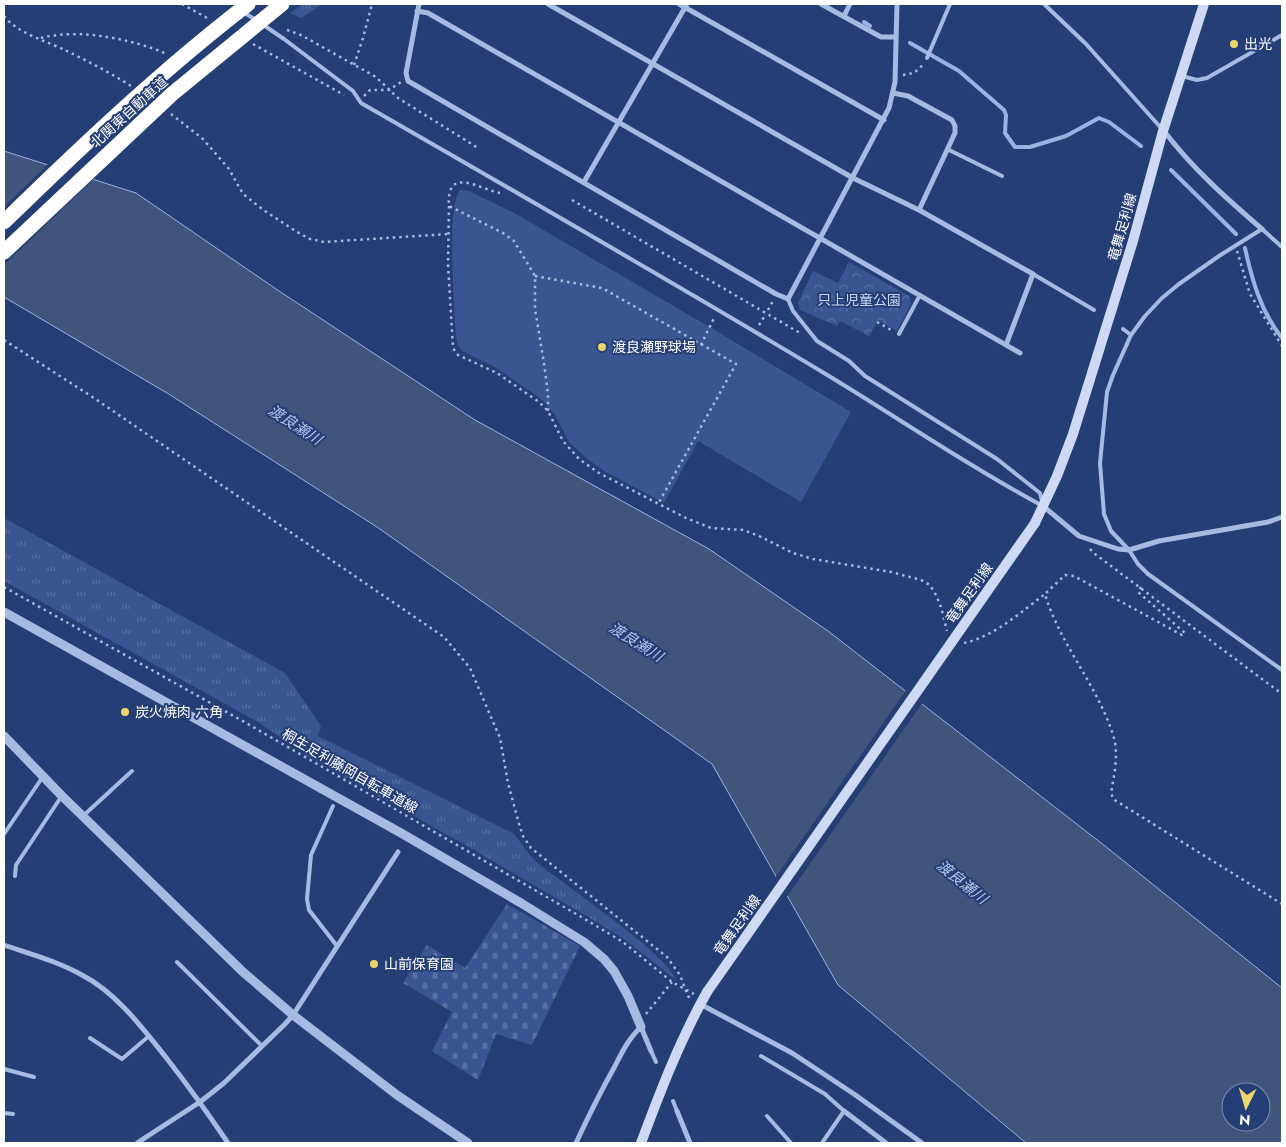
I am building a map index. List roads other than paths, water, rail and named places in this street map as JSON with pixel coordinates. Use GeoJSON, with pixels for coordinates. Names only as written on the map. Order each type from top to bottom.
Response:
{"type":"FeatureCollection","features":[{"type":"Feature","properties":{"kind":"highway","name":"北関東自動車道"},"geometry":{"type":"LineString","coordinates":[[4,252],[172,94],[282,4]]}},
{"type":"Feature","properties":{"kind":"highway","name":"北関東自動車道"},"geometry":{"type":"LineString","coordinates":[[4,222],[100,129],[243,6]]}},
{"type":"Feature","properties":{"kind":"main road","name":"竜舞足利線"},"geometry":{"type":"LineString","coordinates":[[641,1143],[670,1066],[707,992],[1035,523],[1058,476],[1073,434],[1133,241],[1163,131],[1204,4]]}},
{"type":"Feature","properties":{"kind":"street"},"geometry":{"type":"LineString","coordinates":[[419,4],[406,78],[776,294],[788,299],[889,108],[895,76],[897,4]]}},
{"type":"Feature","properties":{"kind":"street"},"geometry":{"type":"LineString","coordinates":[[548,4],[853,178],[919,210],[1033,274],[1006,345]]}},
{"type":"Feature","properties":{"kind":"street"},"geometry":{"type":"LineString","coordinates":[[679,4],[686,6],[884,120]]}},
{"type":"Feature","properties":{"kind":"street"},"geometry":{"type":"LineString","coordinates":[[822,4],[880,37],[896,37]]}},
{"type":"Feature","properties":{"kind":"street"},"geometry":{"type":"LineString","coordinates":[[844,16],[850,4]]}},
{"type":"Feature","properties":{"kind":"street"},"geometry":{"type":"LineString","coordinates":[[584,182],[686,6]]}},
{"type":"Feature","properties":{"kind":"street"},"geometry":{"type":"LineString","coordinates":[[418,10],[428,13],[1020,353]]}},
{"type":"Feature","properties":{"kind":"street"},"geometry":{"type":"LineString","coordinates":[[893,93],[908,96],[952,120],[955,126],[955,133],[919,210]]}},
{"type":"Feature","properties":{"kind":"street"},"geometry":{"type":"LineString","coordinates":[[1163,131],[1176,148],[1217,189],[1262,229]]}},
{"type":"Feature","properties":{"kind":"street"},"geometry":{"type":"LineString","coordinates":[[1043,506],[1078,536],[1118,550],[1129,550],[1159,541],[1268,522],[1282,517]]}},
{"type":"Feature","properties":{"kind":"street"},"geometry":{"type":"LineString","coordinates":[[4,612],[401,833],[584,942],[600,954],[614,971],[628,996],[651,1051]]}},
{"type":"Feature","properties":{"kind":"street"},"geometry":{"type":"LineString","coordinates":[[4,736],[62,796],[243,972],[293,1015],[397,1095],[468,1143]]}},
{"type":"Feature","properties":{"kind":"street"},"geometry":{"type":"LineString","coordinates":[[137,1143],[200,1102],[224,1083],[293,1015],[398,852]]}},
{"type":"Feature","properties":{"kind":"street"},"geometry":{"type":"LineString","coordinates":[[4,945],[55,962],[84,975],[107,992],[140,1024],[200,1102],[228,1143]]}},
{"type":"Feature","properties":{"kind":"street"},"geometry":{"type":"LineString","coordinates":[[700,1004],[792,1053],[854,1094],[922,1143]]}},
{"type":"Feature","properties":{"kind":"street"},"geometry":{"type":"LineString","coordinates":[[576,1143],[600,1093],[626,1046],[634,1033],[641,1027]]}},
{"type":"Feature","properties":{"kind":"street"},"geometry":{"type":"LineString","coordinates":[[677,1111],[690,1143]]}},
{"type":"Feature","properties":{"kind":"street"},"geometry":{"type":"LineString","coordinates":[[844,1111],[886,1143]]}},
{"type":"Feature","properties":{"kind":"lane"},"geometry":{"type":"LineString","coordinates":[[927,58],[950,4]]}},
{"type":"Feature","properties":{"kind":"lane"},"geometry":{"type":"LineString","coordinates":[[1044,4],[1086,44],[1163,131]]}},
{"type":"Feature","properties":{"kind":"lane"},"geometry":{"type":"LineString","coordinates":[[243,6],[353,91],[361,102],[824,374],[976,469],[1043,506]]}},
{"type":"Feature","properties":{"kind":"lane"},"geometry":{"type":"LineString","coordinates":[[1181,76],[1197,80],[1207,78],[1282,35]]}},
{"type":"Feature","properties":{"kind":"lane"},"geometry":{"type":"LineString","coordinates":[[947,149],[1002,176]]}},
{"type":"Feature","properties":{"kind":"lane"},"geometry":{"type":"LineString","coordinates":[[1282,247],[1262,229],[1179,284],[1145,316],[1132,335],[1107,392],[1100,464],[1103,502],[1107,522],[1111,531],[1129,550],[1138,564],[1148,574],[1282,670]]}},
{"type":"Feature","properties":{"kind":"lane"},"geometry":{"type":"LineString","coordinates":[[1033,274],[1094,310]]}},
{"type":"Feature","properties":{"kind":"lane"},"geometry":{"type":"LineString","coordinates":[[898,334],[920,296]]}},
{"type":"Feature","properties":{"kind":"lane"},"geometry":{"type":"LineString","coordinates":[[788,299],[793,311],[817,341],[849,361],[865,376],[1014,471],[1040,493],[1043,506]]}},
{"type":"Feature","properties":{"kind":"lane"},"geometry":{"type":"LineString","coordinates":[[1123,329],[1132,335]]}},
{"type":"Feature","properties":{"kind":"lane"},"geometry":{"type":"LineString","coordinates":[[83,816],[132,771]]}},
{"type":"Feature","properties":{"kind":"lane"},"geometry":{"type":"LineString","coordinates":[[4,834],[43,777]]}},
{"type":"Feature","properties":{"kind":"lane"},"geometry":{"type":"LineString","coordinates":[[15,876],[16,865],[62,796]]}},
{"type":"Feature","properties":{"kind":"lane"},"geometry":{"type":"LineString","coordinates":[[333,806],[311,855],[307,899],[309,910],[337,946]]}},
{"type":"Feature","properties":{"kind":"lane"},"geometry":{"type":"LineString","coordinates":[[178,962],[262,1046]]}},
{"type":"Feature","properties":{"kind":"lane"},"geometry":{"type":"LineString","coordinates":[[90,1038],[122,1059],[149,1036]]}},
{"type":"Feature","properties":{"kind":"lane"},"geometry":{"type":"LineString","coordinates":[[651,1051],[656,1062]]}},
{"type":"Feature","properties":{"kind":"lane"},"geometry":{"type":"LineString","coordinates":[[761,1056],[791,1072],[825,1094],[844,1111],[822,1143]]}},
{"type":"Feature","properties":{"kind":"lane"},"geometry":{"type":"LineString","coordinates":[[4,1069],[34,1077]]}},
{"type":"Feature","properties":{"kind":"lane"},"geometry":{"type":"LineString","coordinates":[[672,1101],[677,1111]]}},
{"type":"Feature","properties":{"kind":"lane"},"geometry":{"type":"LineString","coordinates":[[4,1113],[13,1114]]}},
{"type":"Feature","properties":{"kind":"lane"},"geometry":{"type":"LineString","coordinates":[[767,1116],[792,1143]]}},
{"type":"Feature","properties":{"kind":"water","name":"渡良瀬川"},"geometry":{"type":"Polygon","coordinates":[[[4,151],[136,193],[279,291],[475,420],[709,549],[828,631],[1105,846],[1282,988],[1282,1143],[1026,1143],[838,985],[712,764],[377,527],[167,393],[4,297],[4,151]]]}},
{"type":"Feature","properties":{"kind":"waterway"},"geometry":{"type":"LineString","coordinates":[[864,22],[870,26]]}},
{"type":"Feature","properties":{"kind":"waterway"},"geometry":{"type":"LineString","coordinates":[[910,43],[959,71],[1004,110],[1006,115],[1005,133],[1015,147],[1030,147],[1066,136],[1099,118],[1109,122],[1141,146]]}},
{"type":"Feature","properties":{"kind":"waterway"},"geometry":{"type":"LineString","coordinates":[[1171,170],[1236,234]]}},
{"type":"Feature","properties":{"kind":"waterway"},"geometry":{"type":"LineString","coordinates":[[1245,248],[1258,295],[1268,317],[1282,338]]}},
{"type":"Feature","properties":{"kind":"place","name":"出光"},"geometry":{"type":"Point","coordinates":[1234,44]}},
{"type":"Feature","properties":{"kind":"place","name":"渡良瀬野球場"},"geometry":{"type":"Point","coordinates":[602,347]}},
{"type":"Feature","properties":{"kind":"place","name":"炭火焼肉 六角"},"geometry":{"type":"Point","coordinates":[125,712]}},
{"type":"Feature","properties":{"kind":"place","name":"山前保育園"},"geometry":{"type":"Point","coordinates":[374,964]}},
{"type":"Feature","properties":{"kind":"park label","name":"只上児童公園"},"geometry":{"type":"Point","coordinates":[859,300]}}]}
